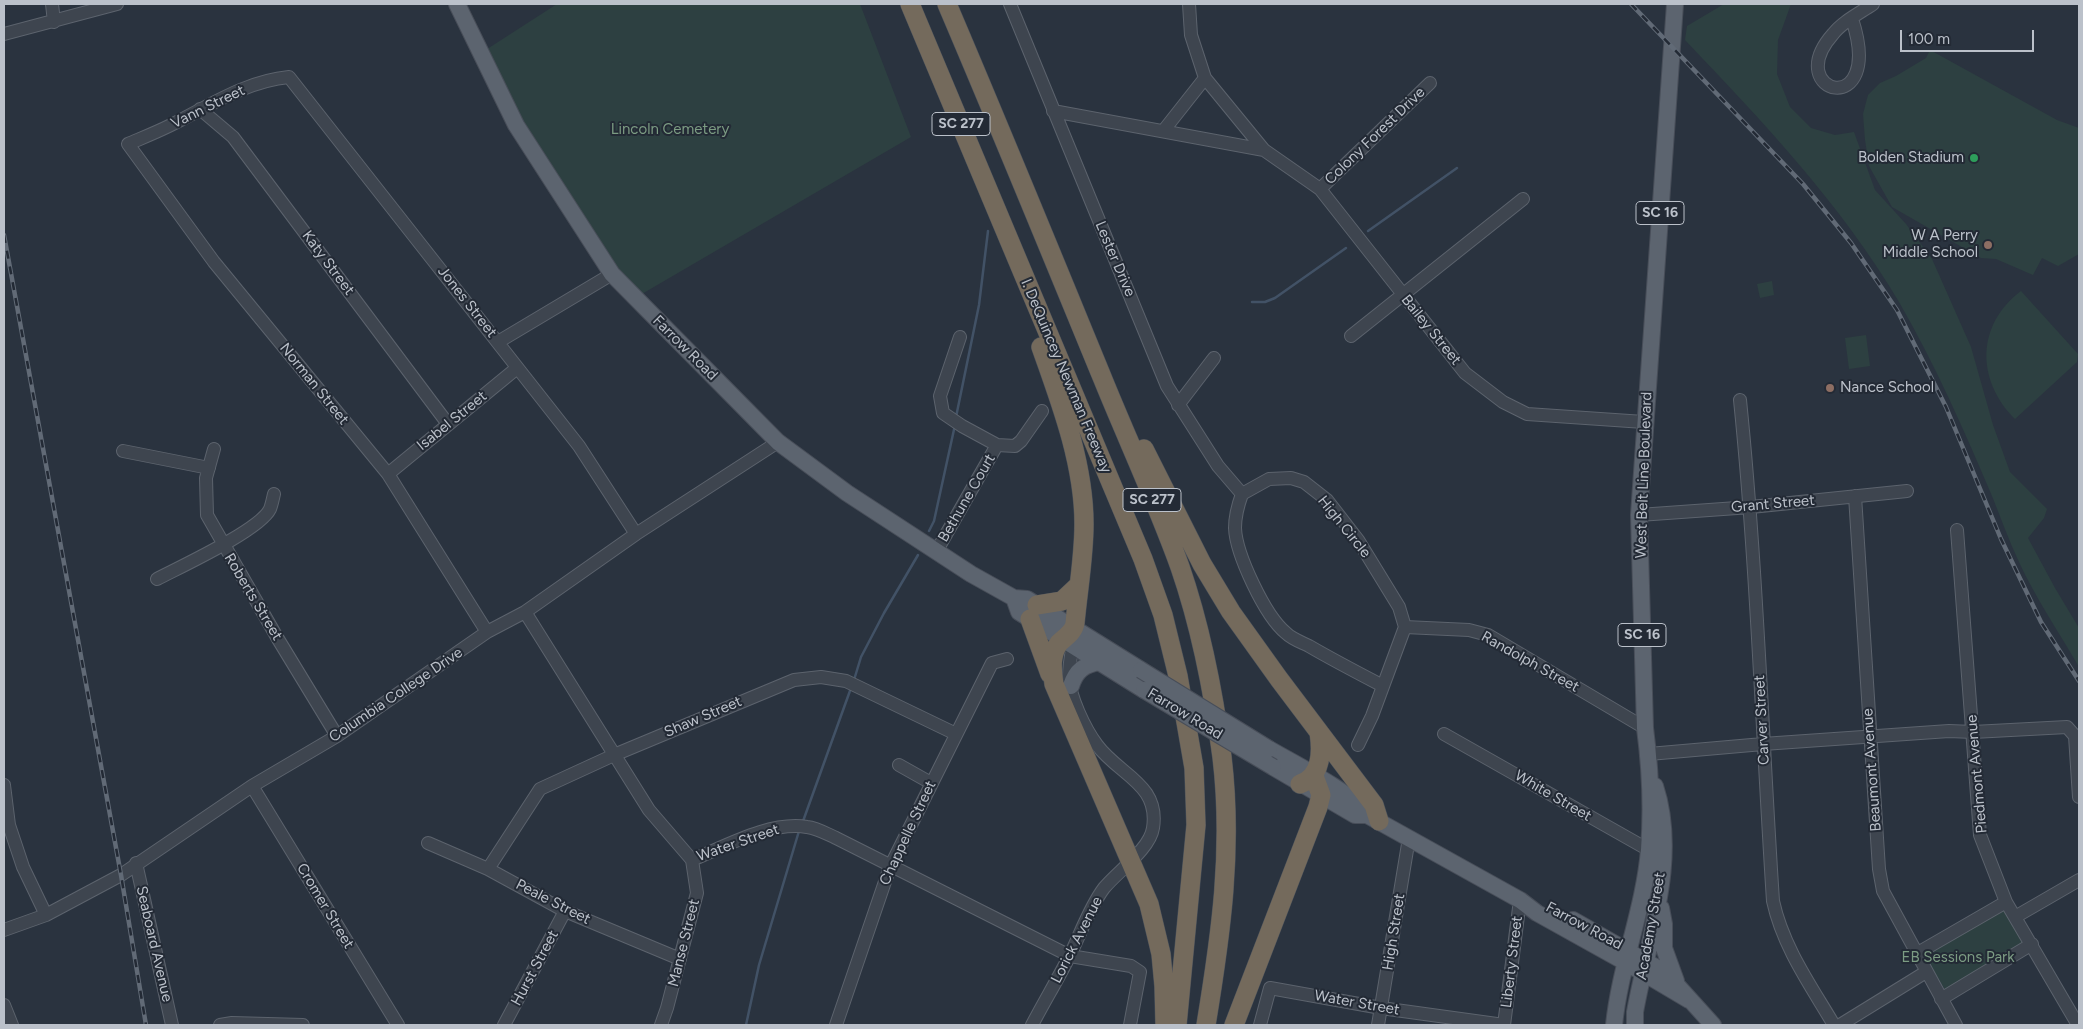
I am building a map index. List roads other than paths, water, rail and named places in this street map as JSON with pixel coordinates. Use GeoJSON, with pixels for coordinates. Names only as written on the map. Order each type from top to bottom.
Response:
{"type":"FeatureCollection","features":[{"type":"Feature","properties":{"kind":"highway","name":"I. DeQuincey Newman Freeway"},"geometry":{"type":"LineString","coordinates":[[910,4],[1143,559],[1163,615],[1178,676],[1194,768],[1196,825],[1177,1025]]}},
{"type":"Feature","properties":{"kind":"highway","name":"SC 277"},"geometry":{"type":"LineString","coordinates":[[947,4],[1180,569],[1201,644],[1213,699],[1222,759],[1227,855],[1223,919],[1206,1025]]}},
{"type":"Feature","properties":{"kind":"highway"},"geometry":{"type":"LineString","coordinates":[[1011,245],[1023,294],[1070,437],[1078,470],[1084,522],[1083,555],[1070,638],[1058,645],[1053,656],[1052,667],[1063,685]]}},
{"type":"Feature","properties":{"kind":"highway"},"geometry":{"type":"LineString","coordinates":[[1052,255],[1079,300],[1145,452],[1202,564],[1231,612],[1318,732],[1374,804],[1373,818]]}},
{"type":"Feature","properties":{"kind":"highway"},"geometry":{"type":"LineString","coordinates":[[1079,585],[1062,601],[1033,612],[1149,904],[1161,954],[1165,1025]]}},
{"type":"Feature","properties":{"kind":"highway"},"geometry":{"type":"LineString","coordinates":[[1234,1025],[1276,913],[1298,861],[1321,795],[1307,779],[1321,749],[1318,732]]}},
{"type":"Feature","properties":{"kind":"main road","name":"Farrow Road"},"geometry":{"type":"LineString","coordinates":[[457,4],[516,125],[612,274],[778,442],[847,493],[936,552],[1014,598],[1020,612],[1033,612],[1100,662],[1144,690],[1273,767],[1307,779],[1362,806],[1373,818],[1520,900],[1541,903],[1644,967],[1689,1000]]}},
{"type":"Feature","properties":{"kind":"main road","name":"West Belt Line Boulevard"},"geometry":{"type":"LineString","coordinates":[[1614,1025],[1616,1004],[1627,956],[1656,854],[1645,728],[1640,515],[1644,422],[1675,4]]}},
{"type":"Feature","properties":{"kind":"main road","name":"Farrow Road"},"geometry":{"type":"LineString","coordinates":[[1070,638],[1141,670],[1269,749],[1307,779]]}},
{"type":"Feature","properties":{"kind":"main road"},"geometry":{"type":"LineString","coordinates":[[1063,685],[1079,670],[1100,662]]}},
{"type":"Feature","properties":{"kind":"main road","name":"Farrow Road"},"geometry":{"type":"LineString","coordinates":[[1321,795],[1355,815],[1373,818]]}},
{"type":"Feature","properties":{"kind":"main road","name":"Academy Street"},"geometry":{"type":"LineString","coordinates":[[1635,1025],[1635,1012],[1659,896],[1656,854]]}},
{"type":"Feature","properties":{"kind":"main road"},"geometry":{"type":"LineString","coordinates":[[1659,896],[1664,924],[1664,948],[1678,986]]}},
{"type":"Feature","properties":{"kind":"main road","name":"Farrow Road"},"geometry":{"type":"LineString","coordinates":[[1644,967],[1666,973],[1713,1025]]}},
{"type":"Feature","properties":{"kind":"street"},"geometry":{"type":"LineString","coordinates":[[52,4],[54,22]]}},
{"type":"Feature","properties":{"kind":"street"},"geometry":{"type":"LineString","coordinates":[[4,34],[117,4]]}},
{"type":"Feature","properties":{"kind":"street","name":"Lester Drive"},"geometry":{"type":"LineString","coordinates":[[1010,4],[1167,386],[1218,466],[1242,494]]}},
{"type":"Feature","properties":{"kind":"street","name":"Bailey Street"},"geometry":{"type":"LineString","coordinates":[[1190,4],[1190,35],[1205,78],[1264,150],[1320,189],[1465,373],[1503,402],[1527,414],[1644,422]]}},
{"type":"Feature","properties":{"kind":"street"},"geometry":{"type":"LineString","coordinates":[[1852,19],[1858,38],[1859,69],[1848,84],[1843,87],[1831,87],[1823,81],[1818,72],[1820,56],[1833,33],[1852,19],[1873,4]]}},
{"type":"Feature","properties":{"kind":"street","name":"Vann Street"},"geometry":{"type":"LineString","coordinates":[[128,144],[270,78],[289,77]]}},
{"type":"Feature","properties":{"kind":"street","name":"Jones Street"},"geometry":{"type":"LineString","coordinates":[[289,77],[579,446],[636,534]]}},
{"type":"Feature","properties":{"kind":"street"},"geometry":{"type":"LineString","coordinates":[[1164,130],[1205,78]]}},
{"type":"Feature","properties":{"kind":"street","name":"Colony Forest Drive"},"geometry":{"type":"LineString","coordinates":[[1320,189],[1430,83]]}},
{"type":"Feature","properties":{"kind":"street","name":"Katy Street"},"geometry":{"type":"LineString","coordinates":[[200,109],[233,137],[448,424]]}},
{"type":"Feature","properties":{"kind":"street","name":"Bailey Street"},"geometry":{"type":"LineString","coordinates":[[1053,112],[1164,130],[1264,150]]}},
{"type":"Feature","properties":{"kind":"street","name":"Norman Street"},"geometry":{"type":"LineString","coordinates":[[128,144],[214,262],[388,474],[487,632]]}},
{"type":"Feature","properties":{"kind":"street"},"geometry":{"type":"LineString","coordinates":[[1350,336],[1523,199]]}},
{"type":"Feature","properties":{"kind":"street"},"geometry":{"type":"LineString","coordinates":[[498,342],[612,274]]}},
{"type":"Feature","properties":{"kind":"street","name":"Bethune Court"},"geometry":{"type":"LineString","coordinates":[[960,337],[940,396],[943,413],[997,445],[1015,446],[1021,441],[1042,411]]}},
{"type":"Feature","properties":{"kind":"street"},"geometry":{"type":"LineString","coordinates":[[1178,405],[1214,358]]}},
{"type":"Feature","properties":{"kind":"street","name":"Isabel Street"},"geometry":{"type":"LineString","coordinates":[[388,474],[517,368]]}},
{"type":"Feature","properties":{"kind":"street","name":"Carver Street"},"geometry":{"type":"LineString","coordinates":[[1740,400],[1751,507],[1773,901],[1777,921],[1794,957],[1834,1025]]}},
{"type":"Feature","properties":{"kind":"street","name":"Columbia College Drive"},"geometry":{"type":"LineString","coordinates":[[4,930],[46,915],[121,875],[252,786],[337,736],[487,632],[525,612],[636,534],[778,442]]}},
{"type":"Feature","properties":{"kind":"street","name":"Bethune Court"},"geometry":{"type":"LineString","coordinates":[[936,552],[997,445]]}},
{"type":"Feature","properties":{"kind":"street","name":"Roberts Street"},"geometry":{"type":"LineString","coordinates":[[214,449],[206,478],[207,515],[222,545],[337,736]]}},
{"type":"Feature","properties":{"kind":"street"},"geometry":{"type":"LineString","coordinates":[[122,451],[209,468]]}},
{"type":"Feature","properties":{"kind":"street","name":"High Circle"},"geometry":{"type":"LineString","coordinates":[[1242,494],[1269,479],[1291,478],[1304,482],[1326,500],[1374,563],[1399,607],[1406,627]]}},
{"type":"Feature","properties":{"kind":"street","name":"Grant Street"},"geometry":{"type":"LineString","coordinates":[[1640,515],[1751,507],[1907,491]]}},
{"type":"Feature","properties":{"kind":"street"},"geometry":{"type":"LineString","coordinates":[[157,579],[250,528],[270,510],[274,494]]}},
{"type":"Feature","properties":{"kind":"street"},"geometry":{"type":"LineString","coordinates":[[1242,494],[1237,509],[1235,527],[1237,544],[1248,572],[1268,611],[1286,633],[1343,666],[1383,686]]}},
{"type":"Feature","properties":{"kind":"street","name":"Beaumont Avenue"},"geometry":{"type":"LineString","coordinates":[[1855,496],[1869,737],[1879,869],[1883,891],[1956,1025]]}},
{"type":"Feature","properties":{"kind":"street","name":"Piedmont Avenue"},"geometry":{"type":"LineString","coordinates":[[1957,530],[1980,835],[2006,902],[2078,1025]]}},
{"type":"Feature","properties":{"kind":"street","name":"Water Street"},"geometry":{"type":"LineString","coordinates":[[525,612],[649,810],[692,860],[767,830],[792,825],[810,827],[836,838],[890,867],[1070,956],[1131,966],[1140,972],[1130,1025]]}},
{"type":"Feature","properties":{"kind":"street"},"geometry":{"type":"LineString","coordinates":[[1358,745],[1372,716],[1406,627]]}},
{"type":"Feature","properties":{"kind":"street","name":"Randolph Street"},"geometry":{"type":"LineString","coordinates":[[1406,627],[1469,630],[1488,635],[1645,728]]}},
{"type":"Feature","properties":{"kind":"street","name":"Chappelle Street"},"geometry":{"type":"LineString","coordinates":[[836,1025],[890,867],[992,663],[1007,659]]}},
{"type":"Feature","properties":{"kind":"street","name":"Shaw Street"},"geometry":{"type":"LineString","coordinates":[[488,869],[540,789],[614,755],[794,680],[821,677],[846,681],[956,734]]}},
{"type":"Feature","properties":{"kind":"street","name":"Lorick Avenue"},"geometry":{"type":"LineString","coordinates":[[1032,1025],[1070,956],[1086,917],[1103,890],[1150,840],[1153,829],[1154,814],[1152,800],[1146,790],[1107,757],[1097,745],[1063,685]]}},
{"type":"Feature","properties":{"kind":"street"},"geometry":{"type":"LineString","coordinates":[[1649,762],[1763,744],[1948,731],[1973,732],[2067,727],[2075,736],[2079,797]]}},
{"type":"Feature","properties":{"kind":"street","name":"White Street"},"geometry":{"type":"LineString","coordinates":[[1444,734],[1656,854]]}},
{"type":"Feature","properties":{"kind":"street"},"geometry":{"type":"LineString","coordinates":[[899,765],[931,783]]}},
{"type":"Feature","properties":{"kind":"street"},"geometry":{"type":"LineString","coordinates":[[4,785],[9,825],[24,867],[46,915]]}},
{"type":"Feature","properties":{"kind":"street","name":"Cromer Street"},"geometry":{"type":"LineString","coordinates":[[252,786],[398,1025]]}},
{"type":"Feature","properties":{"kind":"street","name":"High Street"},"geometry":{"type":"LineString","coordinates":[[1378,1025],[1409,838]]}},
{"type":"Feature","properties":{"kind":"street","name":"Peale Street"},"geometry":{"type":"LineString","coordinates":[[428,843],[488,869],[565,911],[680,959]]}},
{"type":"Feature","properties":{"kind":"street","name":"Manse Street"},"geometry":{"type":"LineString","coordinates":[[660,1025],[667,1008],[697,893],[692,860]]}},
{"type":"Feature","properties":{"kind":"street","name":"Seaboard Avenue"},"geometry":{"type":"LineString","coordinates":[[136,863],[172,1025]]}},
{"type":"Feature","properties":{"kind":"street"},"geometry":{"type":"LineString","coordinates":[[2016,917],[2079,880]]}},
{"type":"Feature","properties":{"kind":"street","name":"Liberty Street"},"geometry":{"type":"LineString","coordinates":[[1504,1025],[1520,900]]}},
{"type":"Feature","properties":{"kind":"street"},"geometry":{"type":"LineString","coordinates":[[1916,954],[2006,902]]}},
{"type":"Feature","properties":{"kind":"street","name":"Hurst Street"},"geometry":{"type":"LineString","coordinates":[[504,1025],[565,911]]}},
{"type":"Feature","properties":{"kind":"street"},"geometry":{"type":"LineString","coordinates":[[1941,999],[2032,944]]}},
{"type":"Feature","properties":{"kind":"street"},"geometry":{"type":"LineString","coordinates":[[1840,1025],[1926,972]]}},
{"type":"Feature","properties":{"kind":"street","name":"Water Street"},"geometry":{"type":"LineString","coordinates":[[1260,1025],[1270,988],[1381,1008],[1504,1025]]}},
{"type":"Feature","properties":{"kind":"street"},"geometry":{"type":"LineString","coordinates":[[4,1005],[12,1025]]}},
{"type":"Feature","properties":{"kind":"street"},"geometry":{"type":"LineString","coordinates":[[220,1025],[232,1023],[303,1025]]}},
{"type":"Feature","properties":{"kind":"waterway"},"geometry":{"type":"LineString","coordinates":[[1368,231],[1457,168]]}},
{"type":"Feature","properties":{"kind":"waterway"},"geometry":{"type":"LineString","coordinates":[[956,417],[979,305],[988,231]]}},
{"type":"Feature","properties":{"kind":"waterway"},"geometry":{"type":"LineString","coordinates":[[1252,302],[1265,302],[1275,298],[1346,248]]}},
{"type":"Feature","properties":{"kind":"waterway"},"geometry":{"type":"LineString","coordinates":[[929,531],[934,521],[955,425]]}},
{"type":"Feature","properties":{"kind":"waterway"},"geometry":{"type":"LineString","coordinates":[[854,680],[861,657],[918,555]]}},
{"type":"Feature","properties":{"kind":"waterway"},"geometry":{"type":"LineString","coordinates":[[802,824],[851,688]]}},
{"type":"Feature","properties":{"kind":"waterway"},"geometry":{"type":"LineString","coordinates":[[746,1025],[759,965],[799,831]]}},
{"type":"Feature","properties":{"kind":"railway"},"geometry":{"type":"LineString","coordinates":[[1631,4],[1803,184],[1851,243],[1897,310],[1946,407],[2001,539],[2041,622],[2079,681]]}},
{"type":"Feature","properties":{"kind":"railway"},"geometry":{"type":"LineString","coordinates":[[4,235],[121,875],[146,1025]]}},
{"type":"Feature","properties":{"kind":"place","name":"Bolden Stadium"},"geometry":{"type":"Point","coordinates":[1974,158]}},
{"type":"Feature","properties":{"kind":"place","name":"W A Perry Middle School"},"geometry":{"type":"Point","coordinates":[1988,245]}},
{"type":"Feature","properties":{"kind":"place","name":"Nance School"},"geometry":{"type":"Point","coordinates":[1830,388]}},
{"type":"Feature","properties":{"kind":"park label","name":"Lincoln Cemetery"},"geometry":{"type":"Point","coordinates":[670,130]}},
{"type":"Feature","properties":{"kind":"park label","name":"EB Sessions Park"},"geometry":{"type":"Point","coordinates":[1958,958]}}]}
